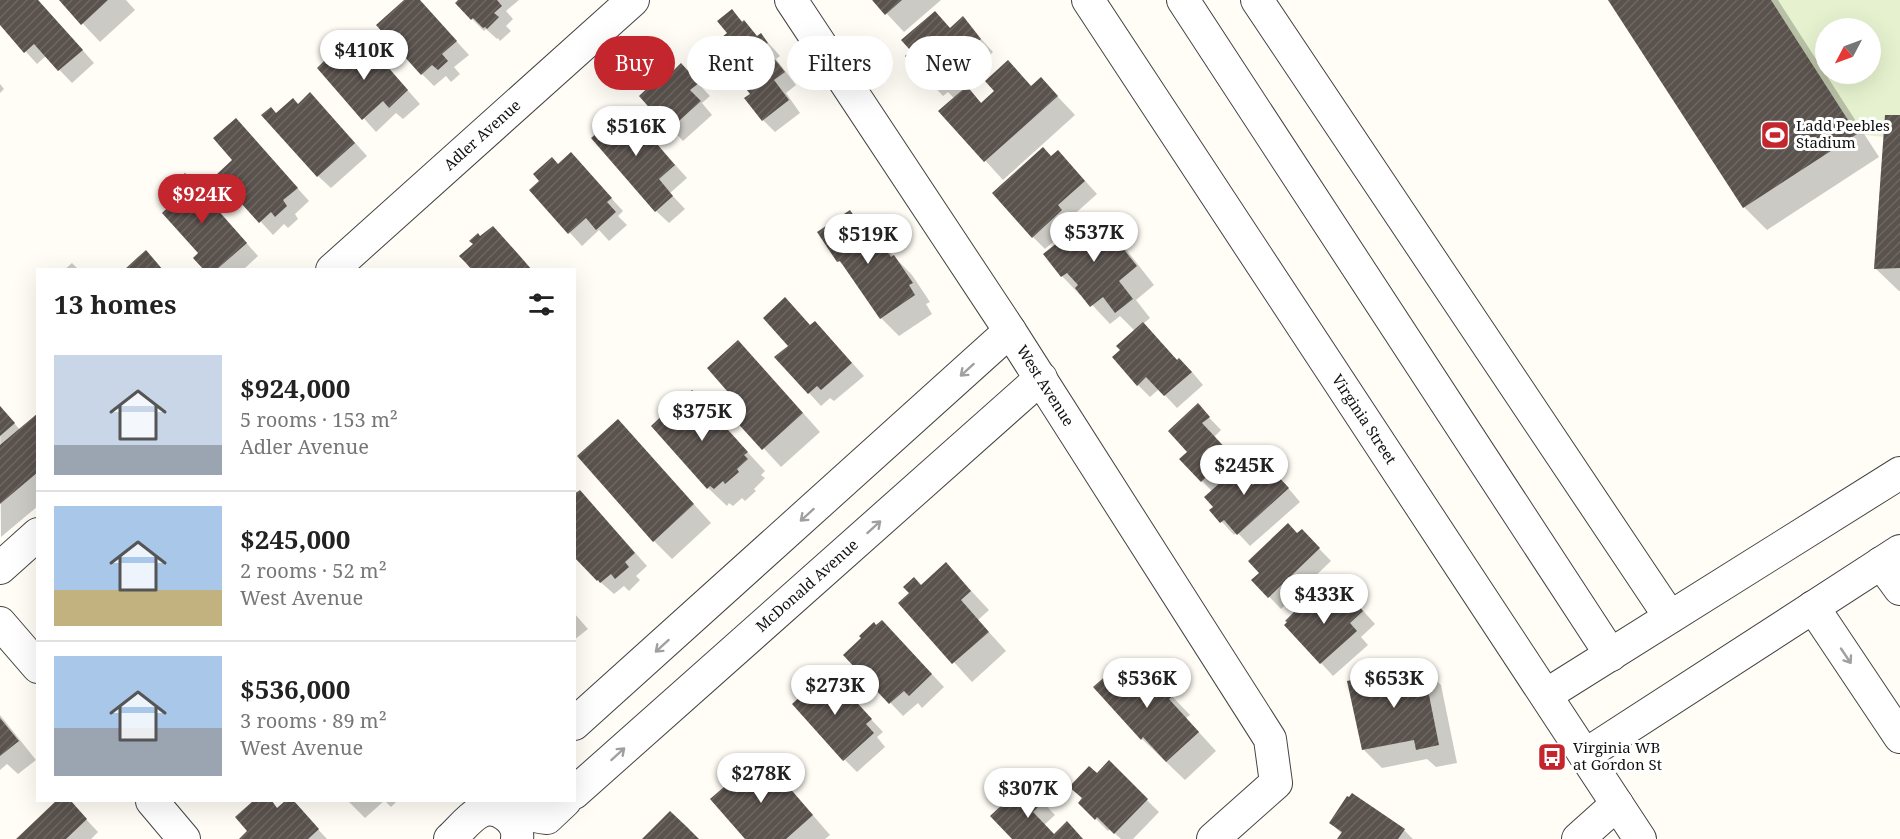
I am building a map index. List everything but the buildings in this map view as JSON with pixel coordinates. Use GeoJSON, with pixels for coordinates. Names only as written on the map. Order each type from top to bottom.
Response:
{"type":"FeatureCollection","features":[{"type":"Feature","properties":{"kind":"street","name":"Adler Avenue"},"geometry":{"type":"LineString","coordinates":[[334,268],[633,0]]}},
{"type":"Feature","properties":{"kind":"street","name":"West Avenue"},"geometry":{"type":"LineString","coordinates":[[791,0],[1041,378],[1270,739],[1276,783],[1214,839]]}},
{"type":"Feature","properties":{"kind":"street","name":"Virginia Street"},"geometry":{"type":"LineString","coordinates":[[1088,0],[1640,839]]}},
{"type":"Feature","properties":{"kind":"street"},"geometry":{"type":"LineString","coordinates":[[1183,0],[1611,655]]}},
{"type":"Feature","properties":{"kind":"street"},"geometry":{"type":"LineString","coordinates":[[1257,0],[1670,617]]}},
{"type":"Feature","properties":{"kind":"street"},"geometry":{"type":"LineString","coordinates":[[576,722],[1010,331]]}},
{"type":"Feature","properties":{"kind":"street","name":"McDonald Avenue"},"geometry":{"type":"LineString","coordinates":[[576,791],[1041,378]]}},
{"type":"Feature","properties":{"kind":"street"},"geometry":{"type":"LineString","coordinates":[[1546,695],[1900,473]]}},
{"type":"Feature","properties":{"kind":"street"},"geometry":{"type":"LineString","coordinates":[[0,568],[36,536]]}},
{"type":"Feature","properties":{"kind":"street"},"geometry":{"type":"LineString","coordinates":[[1585,755],[1891,557],[1900,589]]}},
{"type":"Feature","properties":{"kind":"street"},"geometry":{"type":"LineString","coordinates":[[1813,607],[1900,737]]}},
{"type":"Feature","properties":{"kind":"street"},"geometry":{"type":"LineString","coordinates":[[0,623],[36,665]]}},
{"type":"Feature","properties":{"kind":"street"},"geometry":{"type":"LineString","coordinates":[[153,802],[184,839]]}},
{"type":"Feature","properties":{"kind":"street"},"geometry":{"type":"LineString","coordinates":[[518,802],[533,817],[547,818],[564,802]]}},
{"type":"Feature","properties":{"kind":"street"},"geometry":{"type":"LineString","coordinates":[[1578,839],[1617,804]]}},
{"type":"Feature","properties":{"kind":"street"},"geometry":{"type":"LineString","coordinates":[[450,839],[479,812],[494,809],[511,818],[518,834],[517,839]]}},
{"type":"Feature","properties":{"kind":"green space","name":"Ladd Peebles Stadium"},"geometry":{"type":"Polygon","coordinates":[[[1608,0],[1900,0],[1900,268],[1874,269],[1884,137],[1857,134],[1743,208],[1608,0]]]}},
{"type":"Feature","properties":{"kind":"place","name":"Ladd Peebles Stadium"},"geometry":{"type":"Point","coordinates":[1775,135]}},
{"type":"Feature","properties":{"kind":"place","name":"Virginia WB at Gordon St"},"geometry":{"type":"Point","coordinates":[1552,757]}}]}
